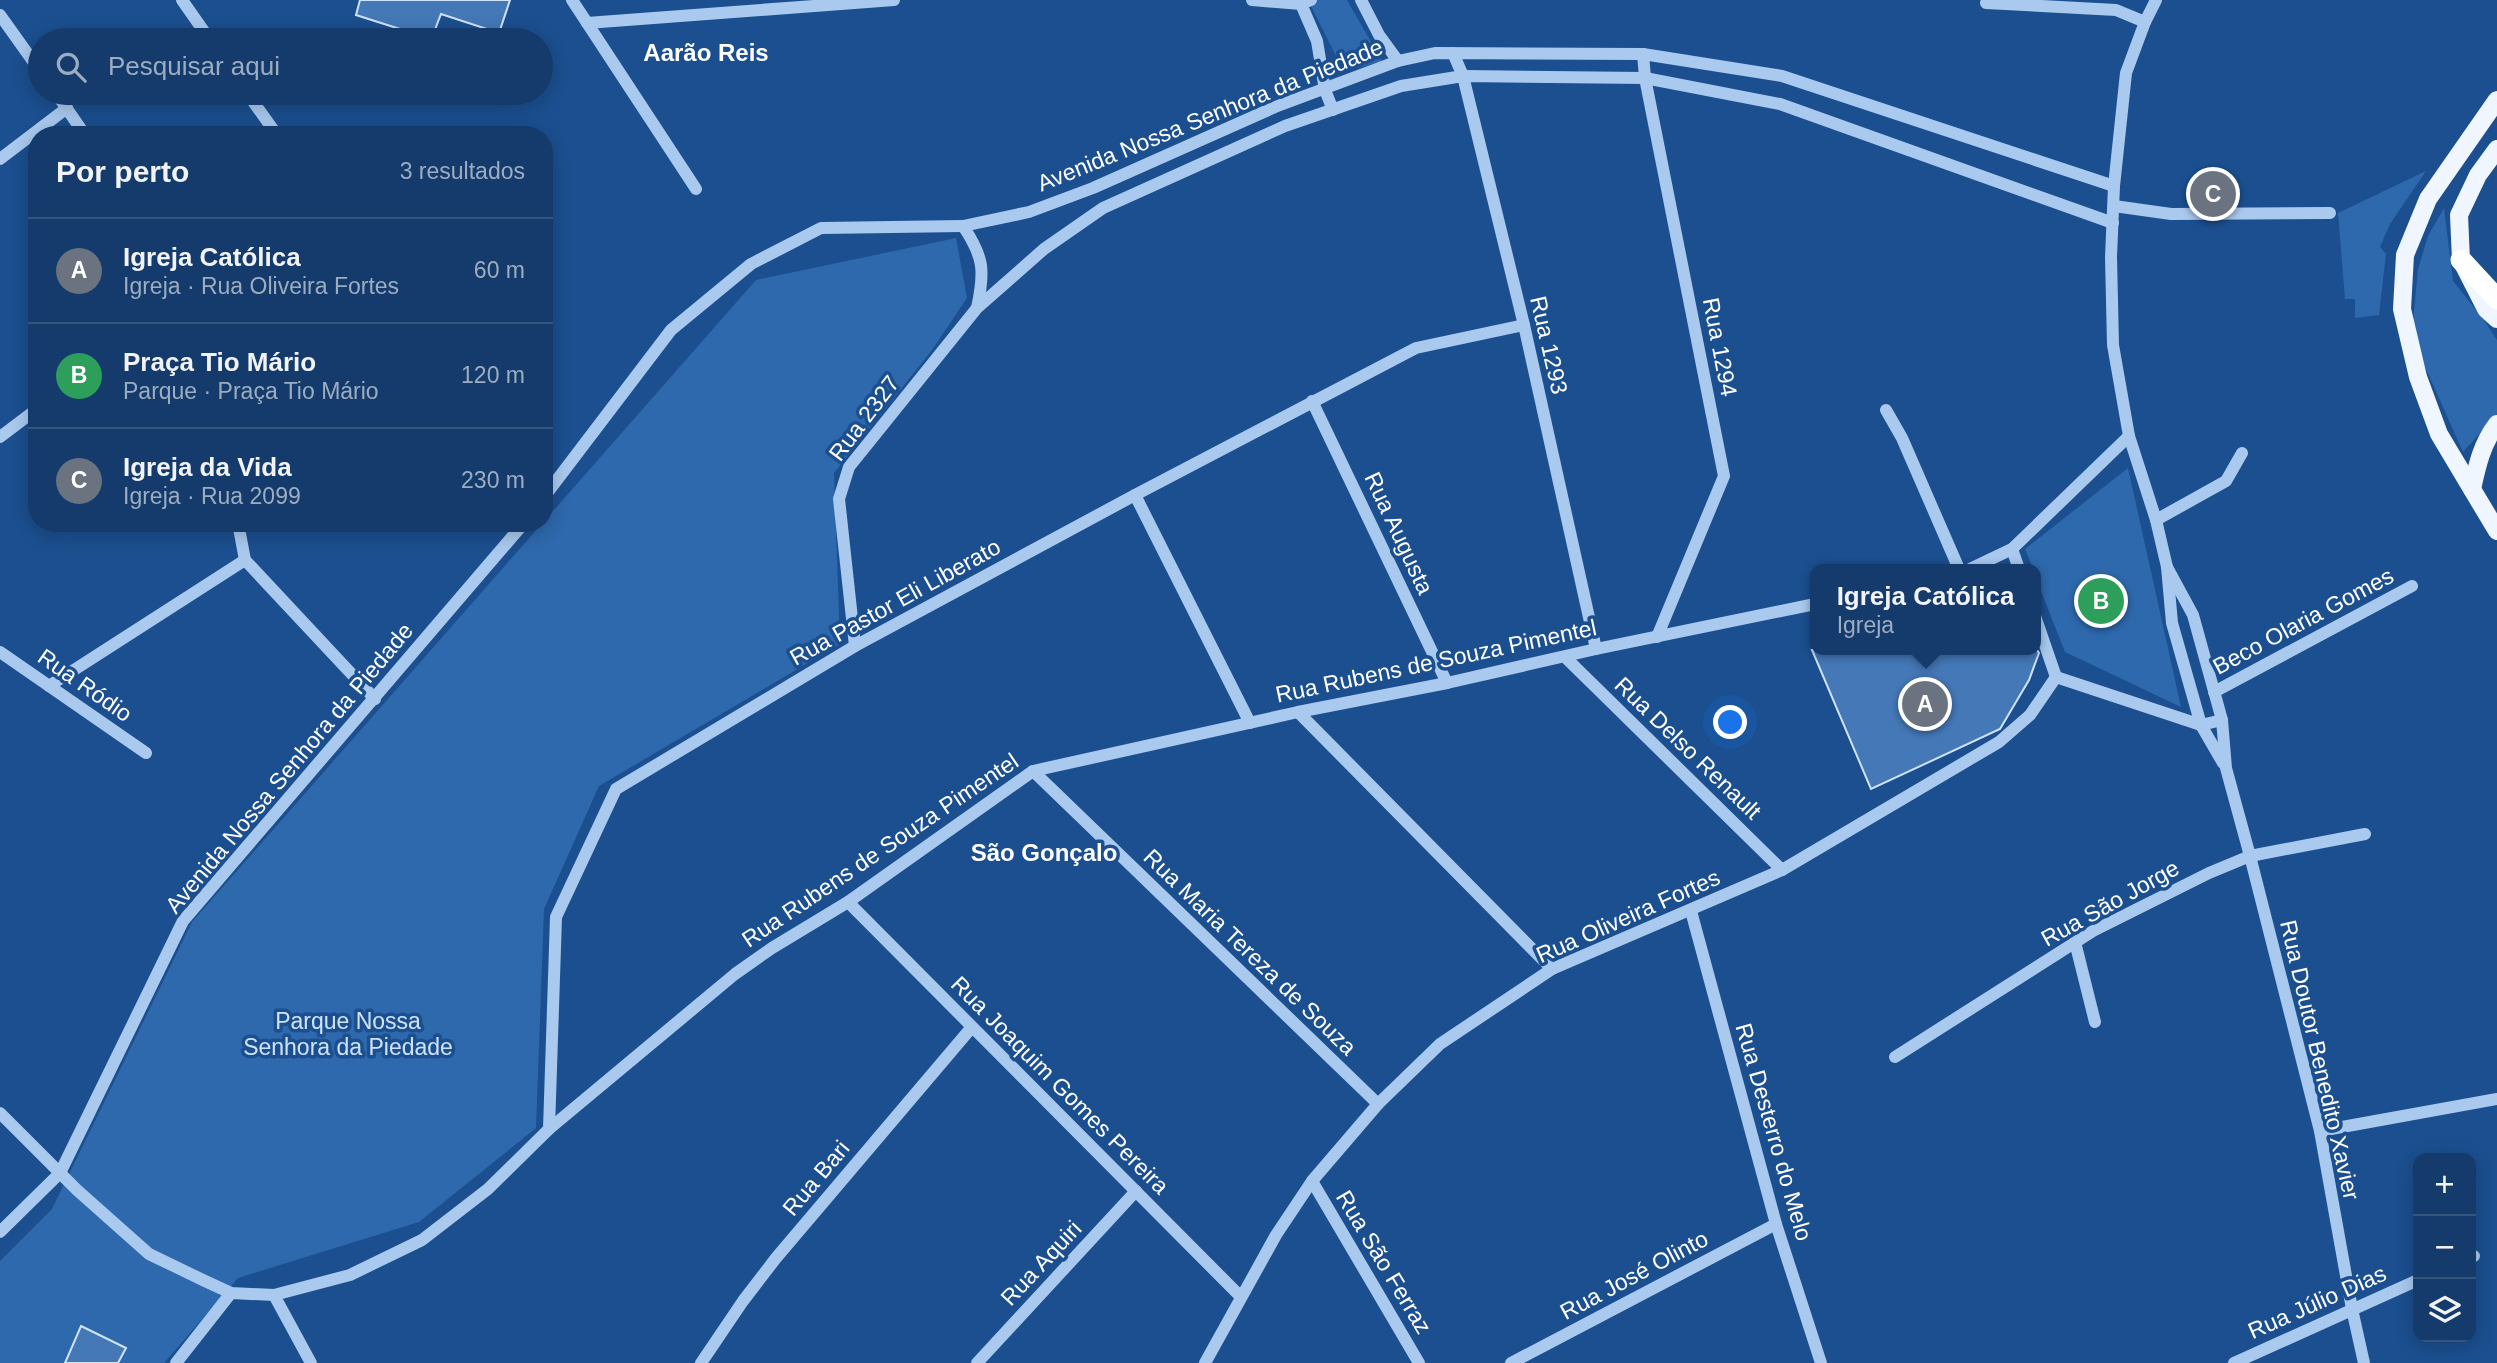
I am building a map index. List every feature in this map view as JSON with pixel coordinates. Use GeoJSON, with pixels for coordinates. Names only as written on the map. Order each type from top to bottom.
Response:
{"type":"FeatureCollection","features":[{"type":"Feature","properties":{"kind":"highway"},"geometry":{"type":"LineString","coordinates":[[2461,260],[2497,299]]}},
{"type":"Feature","properties":{"kind":"main road"},"geometry":{"type":"LineString","coordinates":[[2497,100],[2428,198],[2405,255],[2402,309],[2417,377],[2439,434],[2497,531]]}},
{"type":"Feature","properties":{"kind":"main road"},"geometry":{"type":"LineString","coordinates":[[2497,149],[2478,175],[2459,215],[2461,260],[2486,309],[2497,320]]}},
{"type":"Feature","properties":{"kind":"main road"},"geometry":{"type":"LineString","coordinates":[[2472,489],[2478,460],[2497,424]]}},
{"type":"Feature","properties":{"kind":"street"},"geometry":{"type":"LineString","coordinates":[[182,0],[202,28]]}},
{"type":"Feature","properties":{"kind":"street"},"geometry":{"type":"LineString","coordinates":[[572,0],[696,189]]}},
{"type":"Feature","properties":{"kind":"street"},"geometry":{"type":"LineString","coordinates":[[587,23],[894,0]]}},
{"type":"Feature","properties":{"kind":"street"},"geometry":{"type":"LineString","coordinates":[[1252,0],[1306,2],[1317,41],[1325,90],[1333,110]]}},
{"type":"Feature","properties":{"kind":"street"},"geometry":{"type":"LineString","coordinates":[[1361,0],[1379,35],[1398,61]]}},
{"type":"Feature","properties":{"kind":"street","name":"Rua Doutor Benedito Xavier"},"geometry":{"type":"LineString","coordinates":[[2156,0],[2126,73],[2113,206],[2113,345],[2129,436],[2156,520],[2167,568],[2172,623],[2201,725],[2226,768]]}},
{"type":"Feature","properties":{"kind":"street"},"geometry":{"type":"LineString","coordinates":[[1986,3],[2116,10],[2145,22]]}},
{"type":"Feature","properties":{"kind":"street"},"geometry":{"type":"LineString","coordinates":[[0,15],[28,54]]}},
{"type":"Feature","properties":{"kind":"street","name":"Avenida Nossa Senhora da Piedade"},"geometry":{"type":"LineString","coordinates":[[553,485],[671,330],[751,264],[821,228],[963,226],[1042,207],[1093,188],[1275,107],[1398,61],[1435,53],[1643,54],[1782,76],[2114,186]]}},
{"type":"Feature","properties":{"kind":"street","name":"Rua 1293"},"geometry":{"type":"LineString","coordinates":[[1454,53],[1464,76],[1524,325],[1596,649]]}},
{"type":"Feature","properties":{"kind":"street","name":"Rua 1294"},"geometry":{"type":"LineString","coordinates":[[1643,54],[1645,78],[1724,476],[1657,637]]}},
{"type":"Feature","properties":{"kind":"street","name":"Avenida Nossa Senhora da Piedade"},"geometry":{"type":"LineString","coordinates":[[977,308],[1044,249],[1102,208],[1284,126],[1401,86],[1464,76],[1645,78],[1780,104],[2113,223]]}},
{"type":"Feature","properties":{"kind":"street"},"geometry":{"type":"LineString","coordinates":[[65,105],[79,126]]}},
{"type":"Feature","properties":{"kind":"street"},"geometry":{"type":"LineString","coordinates":[[256,105],[271,126]]}},
{"type":"Feature","properties":{"kind":"street"},"geometry":{"type":"LineString","coordinates":[[43,126],[67,108]]}},
{"type":"Feature","properties":{"kind":"street"},"geometry":{"type":"LineString","coordinates":[[0,159],[28,138]]}},
{"type":"Feature","properties":{"kind":"street"},"geometry":{"type":"LineString","coordinates":[[2113,206],[2171,214],[2330,213]]}},
{"type":"Feature","properties":{"kind":"street","name":"Rua 2327"},"geometry":{"type":"LineString","coordinates":[[855,646],[839,499],[849,467],[977,308],[982,276],[977,246],[963,226]]}},
{"type":"Feature","properties":{"kind":"street"},"geometry":{"type":"LineString","coordinates":[[982,276],[986,281],[1000,287]]}},
{"type":"Feature","properties":{"kind":"street","name":"Rua Pastor Eli Liberato"},"geometry":{"type":"LineString","coordinates":[[549,1129],[556,917],[615,789],[855,646],[1312,401],[1416,348],[1524,325]]}},
{"type":"Feature","properties":{"kind":"street","name":"Rua Augusta"},"geometry":{"type":"LineString","coordinates":[[1312,401],[1447,683]]}},
{"type":"Feature","properties":{"kind":"street"},"geometry":{"type":"LineString","coordinates":[[1886,410],[1902,438],[1957,564]]}},
{"type":"Feature","properties":{"kind":"street"},"geometry":{"type":"LineString","coordinates":[[0,437],[28,416]]}},
{"type":"Feature","properties":{"kind":"street"},"geometry":{"type":"LineString","coordinates":[[1980,564],[2012,549],[2129,436]]}},
{"type":"Feature","properties":{"kind":"street"},"geometry":{"type":"LineString","coordinates":[[2156,520],[2226,481],[2242,453]]}},
{"type":"Feature","properties":{"kind":"street"},"geometry":{"type":"LineString","coordinates":[[1135,495],[1250,723]]}},
{"type":"Feature","properties":{"kind":"street"},"geometry":{"type":"LineString","coordinates":[[240,532],[245,560],[375,699]]}},
{"type":"Feature","properties":{"kind":"street","name":"Avenida Nossa Senhora da Piedade"},"geometry":{"type":"LineString","coordinates":[[0,1232],[60,1173],[183,920],[516,532]]}},
{"type":"Feature","properties":{"kind":"street"},"geometry":{"type":"LineString","coordinates":[[2012,549],[2018,564]]}},
{"type":"Feature","properties":{"kind":"street"},"geometry":{"type":"LineString","coordinates":[[49,686],[245,560]]}},
{"type":"Feature","properties":{"kind":"street","name":"Rua Doutor Benedito Xavier"},"geometry":{"type":"LineString","coordinates":[[2167,568],[2193,615],[2222,720],[2226,768],[2320,1131],[2364,1363]]}},
{"type":"Feature","properties":{"kind":"street","name":"Beco Olaria Gomes"},"geometry":{"type":"LineString","coordinates":[[2214,692],[2412,586]]}},
{"type":"Feature","properties":{"kind":"street","name":"Rua Rubens de Souza Pimentel"},"geometry":{"type":"LineString","coordinates":[[0,1113],[77,1190],[149,1254],[205,1281],[231,1293],[274,1295],[350,1275],[422,1240],[488,1189],[549,1129],[734,974],[848,902],[1033,771],[1298,712],[1810,605]]}},
{"type":"Feature","properties":{"kind":"street"},"geometry":{"type":"LineString","coordinates":[[2041,633],[2056,677],[2201,725],[2222,720]]}},
{"type":"Feature","properties":{"kind":"street","name":"Rua Ródio"},"geometry":{"type":"LineString","coordinates":[[0,652],[146,752]]}},
{"type":"Feature","properties":{"kind":"street","name":"Rua Delso Renault"},"geometry":{"type":"LineString","coordinates":[[1564,657],[1782,870]]}},
{"type":"Feature","properties":{"kind":"street","name":"Rua Oliveira Fortes"},"geometry":{"type":"LineString","coordinates":[[1205,1363],[1276,1235],[1312,1181],[1378,1104],[1440,1044],[1552,970],[1782,870],[1999,742],[2030,715],[2056,677]]}},
{"type":"Feature","properties":{"kind":"street"},"geometry":{"type":"LineString","coordinates":[[1298,712],[1552,970]]}},
{"type":"Feature","properties":{"kind":"street","name":"Rua Maria Tereza de Souza"},"geometry":{"type":"LineString","coordinates":[[1033,771],[1378,1104]]}},
{"type":"Feature","properties":{"kind":"street","name":"Rua São Jorge"},"geometry":{"type":"LineString","coordinates":[[1895,1057],[2093,931],[2209,873],[2250,856],[2365,834]]}},
{"type":"Feature","properties":{"kind":"street","name":"Rua Joaquim Gomes Pereira"},"geometry":{"type":"LineString","coordinates":[[848,902],[1241,1297]]}},
{"type":"Feature","properties":{"kind":"street","name":"Rua Desterro do Melo"},"geometry":{"type":"LineString","coordinates":[[1691,911],[1776,1224],[1821,1363]]}},
{"type":"Feature","properties":{"kind":"street"},"geometry":{"type":"LineString","coordinates":[[2075,942],[2095,1022]]}},
{"type":"Feature","properties":{"kind":"street","name":"Rua Bari"},"geometry":{"type":"LineString","coordinates":[[701,1363],[776,1258],[972,1027]]}},
{"type":"Feature","properties":{"kind":"street"},"geometry":{"type":"LineString","coordinates":[[2320,1131],[2497,1099]]}},
{"type":"Feature","properties":{"kind":"street","name":"Rua São Ferraz"},"geometry":{"type":"LineString","coordinates":[[1312,1181],[1419,1363]]}},
{"type":"Feature","properties":{"kind":"street","name":"Rua Aquiri"},"geometry":{"type":"LineString","coordinates":[[977,1363],[1136,1191]]}},
{"type":"Feature","properties":{"kind":"street","name":"Rua José Olinto"},"geometry":{"type":"LineString","coordinates":[[1511,1363],[1776,1224]]}},
{"type":"Feature","properties":{"kind":"street","name":"Rua Júlio Dias"},"geometry":{"type":"LineString","coordinates":[[2234,1363],[2413,1282]]}},
{"type":"Feature","properties":{"kind":"street"},"geometry":{"type":"LineString","coordinates":[[176,1363],[231,1293]]}},
{"type":"Feature","properties":{"kind":"street"},"geometry":{"type":"LineString","coordinates":[[274,1295],[311,1363]]}},
{"type":"Feature","properties":{"kind":"green space"},"geometry":{"type":"Polygon","coordinates":[[[1308,0],[1347,0],[1382,61],[1344,72],[1308,0]]]}},
{"type":"Feature","properties":{"kind":"green space"},"geometry":{"type":"Polygon","coordinates":[[[2426,171],[2390,224],[2380,247],[2386,254],[2379,315],[2355,318],[2355,299],[2345,299],[2338,213],[2426,171]]]}},
{"type":"Feature","properties":{"kind":"green space"},"geometry":{"type":"Polygon","coordinates":[[[2444,208],[2453,281],[2497,340],[2497,414],[2463,452],[2422,360],[2413,322],[2418,269],[2428,236],[2444,208]]]}},
{"type":"Feature","properties":{"kind":"green space","name":"Parque Nossa Senhora da Piedade"},"geometry":{"type":"Polygon","coordinates":[[[956,238],[967,298],[932,350],[834,473],[840,644],[599,786],[544,909],[536,1128],[419,1222],[238,1278],[164,1363],[0,1363],[0,1261],[52,1209],[192,922],[535,532],[553,532],[553,511],[756,280],[956,238]]]}},
{"type":"Feature","properties":{"kind":"green space"},"geometry":{"type":"Polygon","coordinates":[[[2128,468],[2181,707],[2065,652],[2041,591],[2041,564],[2031,564],[2025,549],[2128,468]]]}},
{"type":"Feature","properties":{"kind":"building"},"geometry":{"type":"Polygon","coordinates":[[[360,0],[510,0],[501,28],[484,28],[441,14],[436,28],[397,28],[356,15],[360,0]]]}},
{"type":"Feature","properties":{"kind":"building"},"geometry":{"type":"Polygon","coordinates":[[[1814,655],[2038,655],[2029,680],[2000,729],[1871,789],[1814,655]]]}},
{"type":"Feature","properties":{"kind":"building"},"geometry":{"type":"Polygon","coordinates":[[[81,1326],[126,1348],[118,1363],[65,1363],[81,1326]]]}},
{"type":"Feature","properties":{"kind":"place","name":"Igreja da Vida"},"geometry":{"type":"Point","coordinates":[2213,194]}},
{"type":"Feature","properties":{"kind":"place","name":"Praça Tio Mário"},"geometry":{"type":"Point","coordinates":[2101,601]}},
{"type":"Feature","properties":{"kind":"place","name":"Igreja Católica"},"geometry":{"type":"Point","coordinates":[1925,704]}},
{"type":"Feature","properties":{"kind":"district","name":"Aarão Reis"},"geometry":{"type":"Point","coordinates":[706,52]}},
{"type":"Feature","properties":{"kind":"district","name":"São Gonçalo"},"geometry":{"type":"Point","coordinates":[1044,852]}}]}
